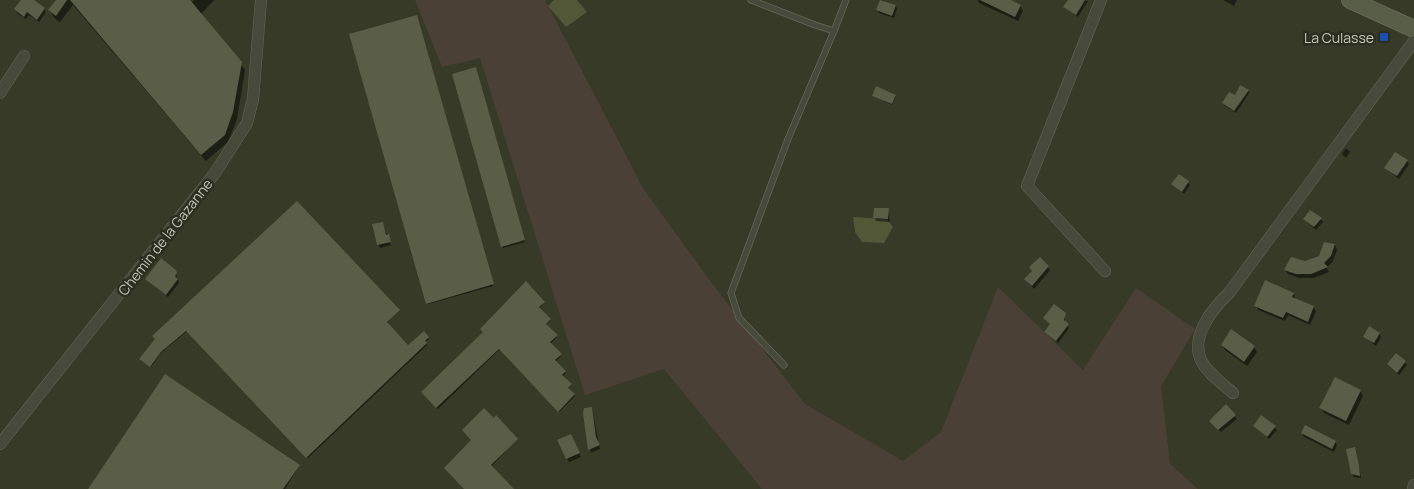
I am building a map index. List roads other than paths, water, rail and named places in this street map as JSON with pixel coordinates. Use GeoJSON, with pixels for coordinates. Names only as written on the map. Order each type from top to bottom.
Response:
{"type":"FeatureCollection","features":[{"type":"Feature","properties":{"kind":"main road"},"geometry":{"type":"LineString","coordinates":[[1350,0],[1410,24]]}},
{"type":"Feature","properties":{"kind":"street","name":"Chemin de la Gazanne"},"geometry":{"type":"LineString","coordinates":[[0,444],[216,173],[238,140],[247,123],[253,99],[261,0]]}},
{"type":"Feature","properties":{"kind":"street"},"geometry":{"type":"LineString","coordinates":[[1101,0],[1027,186],[1105,271]]}},
{"type":"Feature","properties":{"kind":"street"},"geometry":{"type":"LineString","coordinates":[[1233,393],[1201,361],[1198,348],[1203,326],[1213,308],[1229,293],[1245,272],[1414,42]]}},
{"type":"Feature","properties":{"kind":"street"},"geometry":{"type":"LineString","coordinates":[[0,93],[24,56]]}},
{"type":"Feature","properties":{"kind":"street"},"geometry":{"type":"LineString","coordinates":[[1414,484],[1414,489]]}},
{"type":"Feature","properties":{"kind":"lane"},"geometry":{"type":"LineString","coordinates":[[751,0],[815,26],[834,31]]}},
{"type":"Feature","properties":{"kind":"lane"},"geometry":{"type":"LineString","coordinates":[[784,364],[739,318],[730,293],[788,139],[846,0]]}},
{"type":"Feature","properties":{"kind":"place","name":"La Culasse"},"geometry":{"type":"Point","coordinates":[1384,37]}}]}
